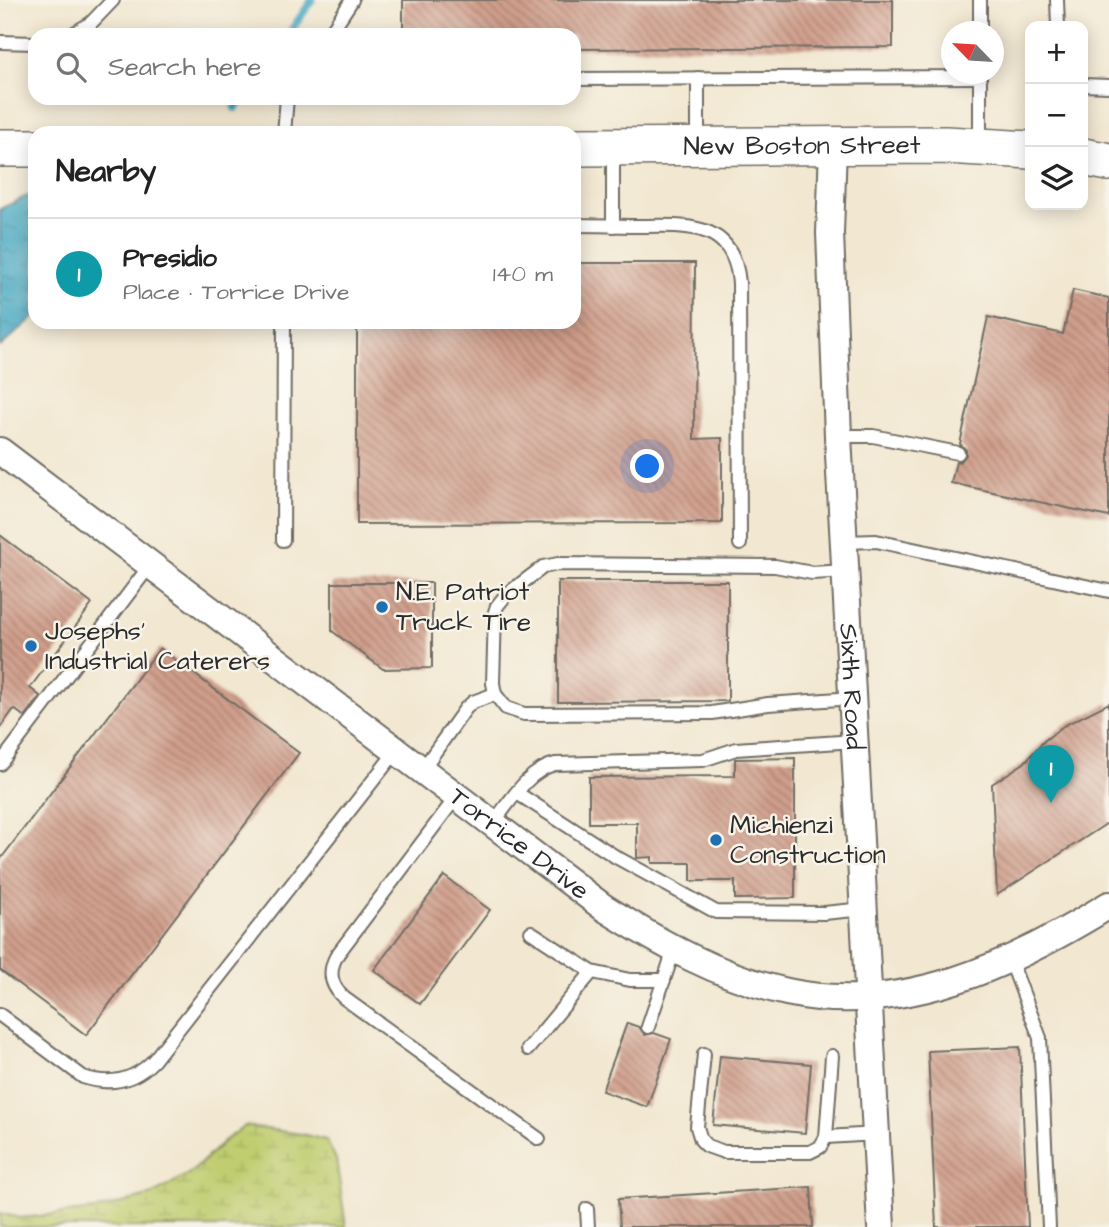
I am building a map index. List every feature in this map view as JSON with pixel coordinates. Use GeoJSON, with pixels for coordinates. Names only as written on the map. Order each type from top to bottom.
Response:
{"type":"FeatureCollection","features":[{"type":"Feature","properties":{"kind":"main road","name":"New Boston Street"},"geometry":{"type":"LineString","coordinates":[[581,147],[833,146],[1025,150]]}},
{"type":"Feature","properties":{"kind":"main road"},"geometry":{"type":"LineString","coordinates":[[0,148],[28,148]]}},
{"type":"Feature","properties":{"kind":"main road"},"geometry":{"type":"LineString","coordinates":[[1088,158],[1109,162]]}},
{"type":"Feature","properties":{"kind":"street","name":"Sixth Road"},"geometry":{"type":"LineString","coordinates":[[833,146],[830,233],[838,436],[881,1227]]}},
{"type":"Feature","properties":{"kind":"street","name":"Torrice Drive"},"geometry":{"type":"LineString","coordinates":[[0,451],[603,907],[674,950],[745,980],[789,992],[830,997],[869,997],[938,986],[1010,959],[1066,932],[1109,905]]}},
{"type":"Feature","properties":{"kind":"lane"},"geometry":{"type":"LineString","coordinates":[[82,28],[113,0]]}},
{"type":"Feature","properties":{"kind":"lane"},"geometry":{"type":"LineString","coordinates":[[335,28],[352,0]]}},
{"type":"Feature","properties":{"kind":"lane"},"geometry":{"type":"LineString","coordinates":[[979,0],[980,21]]}},
{"type":"Feature","properties":{"kind":"lane"},"geometry":{"type":"LineString","coordinates":[[1057,0],[1058,21]]}},
{"type":"Feature","properties":{"kind":"lane"},"geometry":{"type":"LineString","coordinates":[[0,42],[28,43]]}},
{"type":"Feature","properties":{"kind":"lane"},"geometry":{"type":"LineString","coordinates":[[581,79],[941,75]]}},
{"type":"Feature","properties":{"kind":"lane"},"geometry":{"type":"LineString","coordinates":[[698,78],[698,146]]}},
{"type":"Feature","properties":{"kind":"lane"},"geometry":{"type":"LineString","coordinates":[[980,84],[980,147]]}},
{"type":"Feature","properties":{"kind":"lane"},"geometry":{"type":"LineString","coordinates":[[1088,85],[1109,86]]}},
{"type":"Feature","properties":{"kind":"lane"},"geometry":{"type":"LineString","coordinates":[[285,126],[286,105]]}},
{"type":"Feature","properties":{"kind":"lane"},"geometry":{"type":"LineString","coordinates":[[613,147],[613,226]]}},
{"type":"Feature","properties":{"kind":"lane"},"geometry":{"type":"LineString","coordinates":[[581,225],[696,227],[716,237],[734,260],[739,283],[740,544]]}},
{"type":"Feature","properties":{"kind":"lane"},"geometry":{"type":"LineString","coordinates":[[283,540],[284,329]]}},
{"type":"Feature","properties":{"kind":"lane"},"geometry":{"type":"LineString","coordinates":[[838,436],[873,436],[958,453]]}},
{"type":"Feature","properties":{"kind":"lane"},"geometry":{"type":"LineString","coordinates":[[844,542],[876,541],[1109,591]]}},
{"type":"Feature","properties":{"kind":"lane"},"geometry":{"type":"LineString","coordinates":[[0,764],[151,564]]}},
{"type":"Feature","properties":{"kind":"lane"},"geometry":{"type":"LineString","coordinates":[[846,571],[812,573],[775,566],[558,564],[543,567],[506,595],[497,606],[494,619],[493,683],[495,694],[506,708],[524,714],[712,713],[768,704],[853,698]]}},
{"type":"Feature","properties":{"kind":"lane"},"geometry":{"type":"LineString","coordinates":[[422,770],[466,708],[473,702],[495,694]]}},
{"type":"Feature","properties":{"kind":"lane"},"geometry":{"type":"LineString","coordinates":[[493,823],[537,772],[555,764],[703,760],[736,750],[855,741]]}},
{"type":"Feature","properties":{"kind":"lane"},"geometry":{"type":"LineString","coordinates":[[0,1015],[83,1077],[116,1082],[137,1074],[154,1060],[397,750]]}},
{"type":"Feature","properties":{"kind":"lane"},"geometry":{"type":"LineString","coordinates":[[517,793],[616,856],[716,912],[824,913],[864,909]]}},
{"type":"Feature","properties":{"kind":"lane"},"geometry":{"type":"LineString","coordinates":[[457,796],[337,955],[331,972],[333,984],[344,998],[539,1139]]}},
{"type":"Feature","properties":{"kind":"lane"},"geometry":{"type":"LineString","coordinates":[[531,932],[592,972],[630,980],[664,980]]}},
{"type":"Feature","properties":{"kind":"lane"},"geometry":{"type":"LineString","coordinates":[[648,1027],[674,950]]}},
{"type":"Feature","properties":{"kind":"lane"},"geometry":{"type":"LineString","coordinates":[[1010,959],[1040,1038],[1049,1227]]}},
{"type":"Feature","properties":{"kind":"lane"},"geometry":{"type":"LineString","coordinates":[[528,1049],[592,972]]}},
{"type":"Feature","properties":{"kind":"lane"},"geometry":{"type":"LineString","coordinates":[[704,1054],[697,1127],[701,1140],[707,1146],[724,1152],[807,1152],[820,1147],[826,1137],[832,1056]]}},
{"type":"Feature","properties":{"kind":"lane"},"geometry":{"type":"LineString","coordinates":[[826,1137],[877,1134]]}},
{"type":"Feature","properties":{"kind":"lane"},"geometry":{"type":"LineString","coordinates":[[587,1209],[588,1227]]}},
{"type":"Feature","properties":{"kind":"green space"},"geometry":{"type":"Polygon","coordinates":[[[245,1126],[326,1140],[336,1159],[346,1227],[0,1227],[0,1213],[20,1218],[96,1210],[152,1195],[193,1171],[224,1141],[245,1126]]]}},
{"type":"Feature","properties":{"kind":"water"},"geometry":{"type":"Polygon","coordinates":[[[28,196],[28,322],[0,347],[0,209],[28,196]]]}},
{"type":"Feature","properties":{"kind":"building"},"geometry":{"type":"Polygon","coordinates":[[[403,0],[893,0],[893,47],[581,49],[581,28],[403,28],[403,0]]]}},
{"type":"Feature","properties":{"kind":"building"},"geometry":{"type":"Polygon","coordinates":[[[581,263],[695,263],[694,439],[722,438],[722,523],[357,524],[357,329],[581,329],[581,263]]]}},
{"type":"Feature","properties":{"kind":"building"},"geometry":{"type":"Polygon","coordinates":[[[1073,290],[1109,298],[1109,517],[951,483],[956,462],[966,455],[966,450],[960,444],[988,317],[1063,334],[1073,290]]]}},
{"type":"Feature","properties":{"kind":"building","name":"Josephs' Industrial Caterers"},"geometry":{"type":"Polygon","coordinates":[[[0,535],[92,604],[30,688],[40,696],[25,717],[14,709],[0,728],[0,535]]]}},
{"type":"Feature","properties":{"kind":"building"},"geometry":{"type":"Polygon","coordinates":[[[558,581],[728,581],[728,701],[558,702],[558,581]]]}},
{"type":"Feature","properties":{"kind":"building","name":"N.E. Patriot Truck Tire"},"geometry":{"type":"Polygon","coordinates":[[[332,583],[432,583],[432,668],[383,669],[332,631],[332,583]]]}},
{"type":"Feature","properties":{"kind":"building"},"geometry":{"type":"Polygon","coordinates":[[[160,648],[299,753],[86,1035],[0,970],[0,860],[160,648]]]}},
{"type":"Feature","properties":{"kind":"building"},"geometry":{"type":"Polygon","coordinates":[[[1109,703],[1109,822],[997,895],[992,784],[1024,763],[1044,741],[1063,726],[1109,703]]]}},
{"type":"Feature","properties":{"kind":"building","name":"Michienzi Construction"},"geometry":{"type":"Polygon","coordinates":[[[795,758],[795,898],[735,899],[735,881],[691,881],[691,863],[652,863],[652,857],[637,858],[637,823],[589,823],[589,777],[735,776],[735,759],[795,758]]]}},
{"type":"Feature","properties":{"kind":"building"},"geometry":{"type":"Polygon","coordinates":[[[444,876],[490,910],[420,1004],[374,970],[444,876]]]}},
{"type":"Feature","properties":{"kind":"building"},"geometry":{"type":"Polygon","coordinates":[[[627,1023],[639,1027],[645,1035],[654,1033],[671,1039],[647,1107],[602,1091],[627,1023]]]}},
{"type":"Feature","properties":{"kind":"building"},"geometry":{"type":"Polygon","coordinates":[[[1020,1047],[1028,1227],[936,1227],[928,1051],[1020,1047]]]}},
{"type":"Feature","properties":{"kind":"building"},"geometry":{"type":"Polygon","coordinates":[[[720,1056],[811,1064],[805,1133],[713,1125],[720,1056]]]}},
{"type":"Feature","properties":{"kind":"building"},"geometry":{"type":"Polygon","coordinates":[[[811,1187],[813,1227],[620,1227],[618,1199],[811,1187]]]}},
{"type":"Feature","properties":{"kind":"waterway"},"geometry":{"type":"LineString","coordinates":[[293,28],[312,0]]}},
{"type":"Feature","properties":{"kind":"place","name":"N.E. Patriot Truck Tire"},"geometry":{"type":"Point","coordinates":[382,607]}},
{"type":"Feature","properties":{"kind":"place","name":"Josephs' Industrial Caterers"},"geometry":{"type":"Point","coordinates":[31,646]}},
{"type":"Feature","properties":{"kind":"place","name":"Presidio"},"geometry":{"type":"Point","coordinates":[1051,803]}},
{"type":"Feature","properties":{"kind":"place","name":"Michienzi Construction"},"geometry":{"type":"Point","coordinates":[716,840]}}]}
